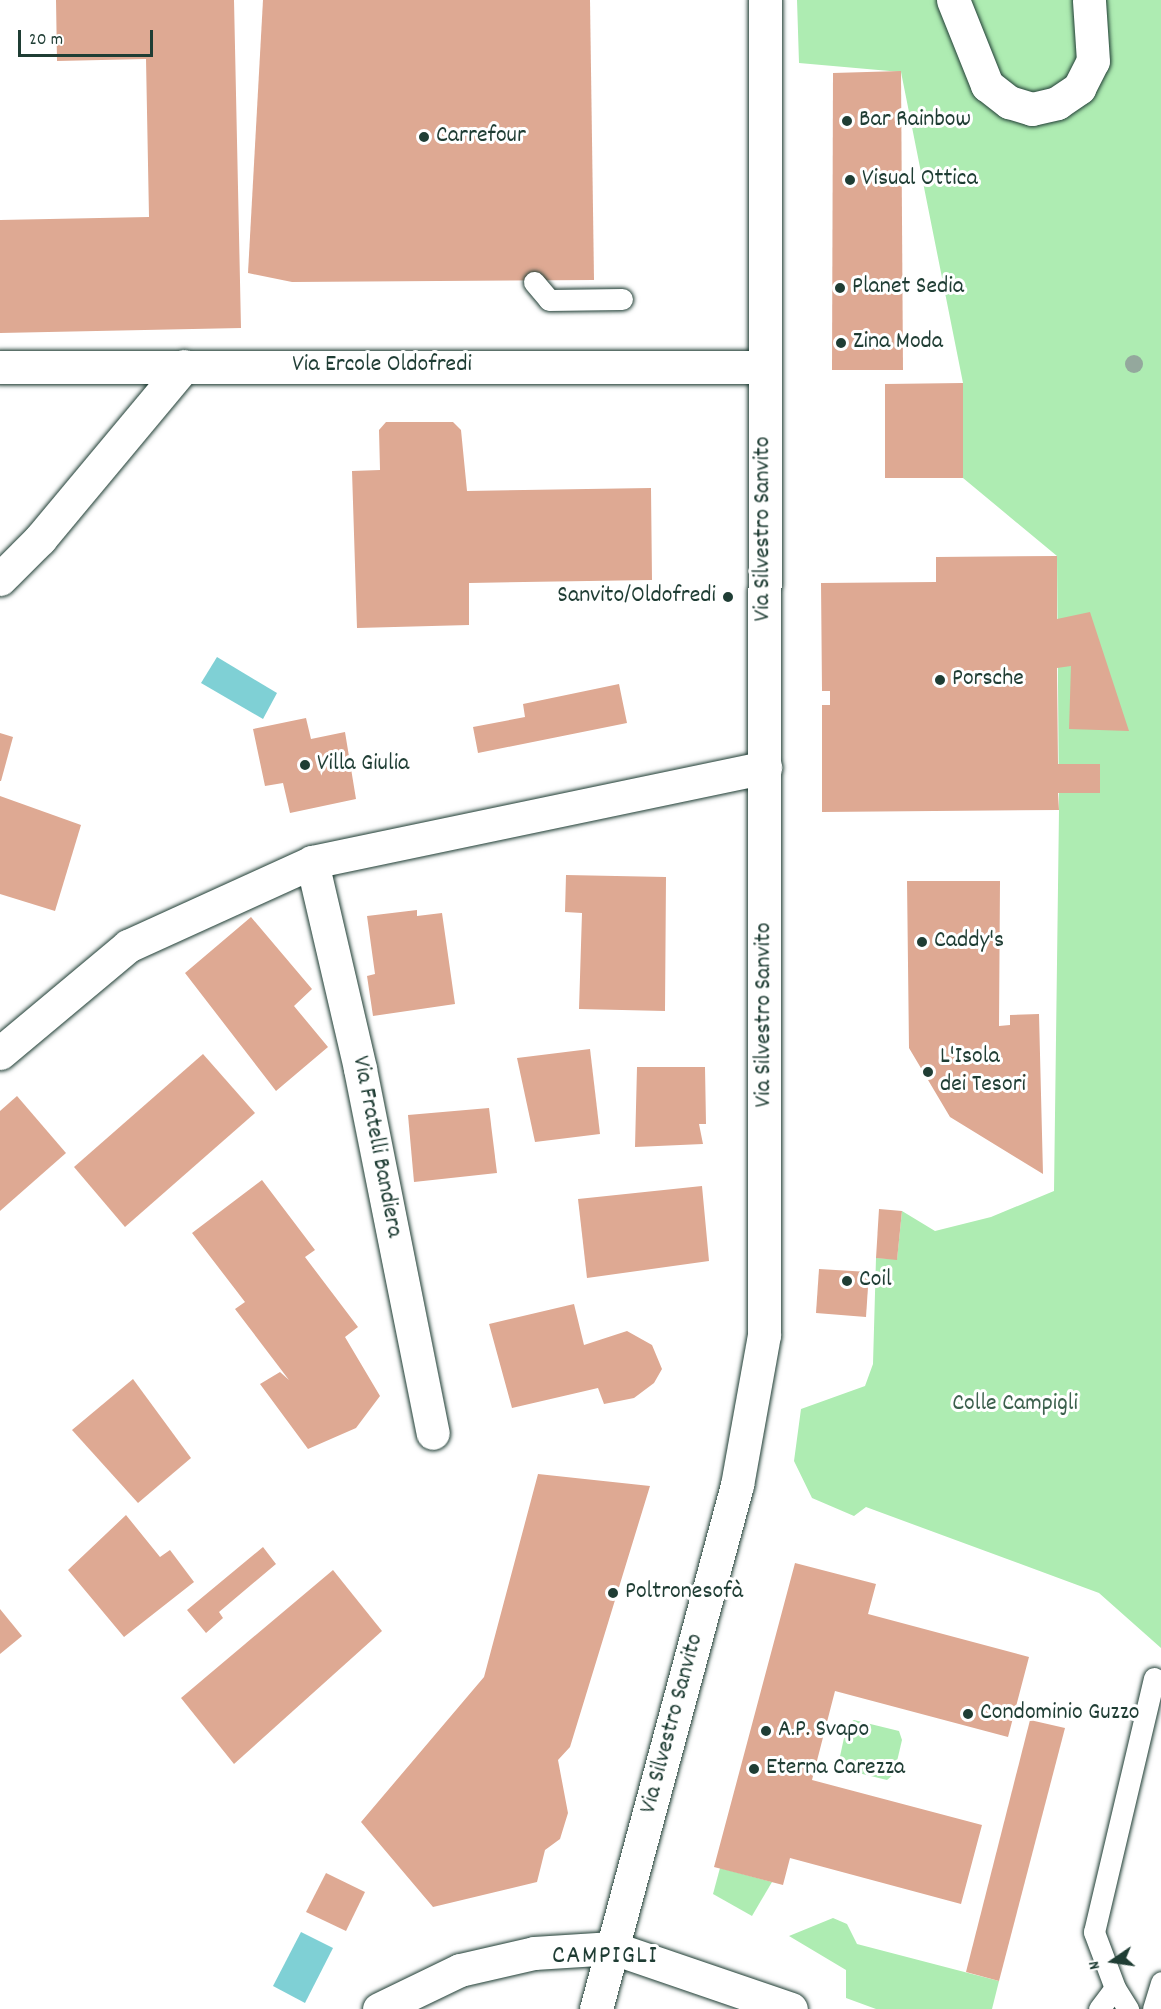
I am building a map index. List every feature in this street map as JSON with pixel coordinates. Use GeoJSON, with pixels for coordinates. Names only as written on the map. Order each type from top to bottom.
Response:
{"type":"FeatureCollection","features":[{"type":"Feature","properties":{"kind":"street","name":"Via Silvestro Sanvito"},"geometry":{"type":"LineString","coordinates":[[597,2009],[737,1485],[764,1335],[765,0]]}},
{"type":"Feature","properties":{"kind":"street"},"geometry":{"type":"LineString","coordinates":[[953,0],[987,85],[1009,102],[1032,109],[1057,103],[1084,79],[1093,61],[1089,0]]}},
{"type":"Feature","properties":{"kind":"street"},"geometry":{"type":"LineString","coordinates":[[0,579],[40,539],[184,366]]}},
{"type":"Feature","properties":{"kind":"street","name":"Via Ercole Oldofredi"},"geometry":{"type":"LineString","coordinates":[[0,367],[764,367]]}},
{"type":"Feature","properties":{"kind":"street"},"geometry":{"type":"LineString","coordinates":[[0,1053],[128,946],[312,862],[765,767]]}},
{"type":"Feature","properties":{"kind":"street","name":"Via Fratelli Bandiera"},"geometry":{"type":"LineString","coordinates":[[312,862],[360,1069],[433,1433]]}},
{"type":"Feature","properties":{"kind":"street"},"geometry":{"type":"LineString","coordinates":[[379,2009],[460,1970],[534,1953],[613,1947],[791,2009]]}},
{"type":"Feature","properties":{"kind":"lane"},"geometry":{"type":"LineString","coordinates":[[534,282],[549,300],[622,300]]}},
{"type":"Feature","properties":{"kind":"lane"},"geometry":{"type":"LineString","coordinates":[[1128,2009],[1115,1988],[1094,1932],[1154,1678]]}},
{"type":"Feature","properties":{"kind":"lane"},"geometry":{"type":"LineString","coordinates":[[1153,2009],[1161,1982]]}},
{"type":"Feature","properties":{"kind":"lane"},"geometry":{"type":"LineString","coordinates":[[1100,2009],[1115,1988]]}},
{"type":"Feature","properties":{"kind":"green space","name":"Colle Campigli"},"geometry":{"type":"Polygon","coordinates":[[[797,0],[1161,0],[1161,1648],[1099,1593],[866,1507],[854,1516],[812,1498],[794,1461],[801,1409],[865,1386],[873,1364],[876,1258],[897,1259],[902,1211],[935,1231],[991,1217],[1054,1191],[1059,810],[1057,556],[963,478],[963,383],[901,72],[799,63],[797,0]]]}},
{"type":"Feature","properties":{"kind":"green space"},"geometry":{"type":"Polygon","coordinates":[[[854,1720],[899,1731],[902,1740],[894,1774],[887,1780],[842,1769],[839,1761],[847,1724],[854,1720]]]}},
{"type":"Feature","properties":{"kind":"green space"},"geometry":{"type":"Polygon","coordinates":[[[720,1868],[772,1882],[752,1916],[713,1894],[720,1868]]]}},
{"type":"Feature","properties":{"kind":"green space"},"geometry":{"type":"Polygon","coordinates":[[[833,1918],[847,1924],[857,1944],[999,1981],[992,2009],[876,2009],[846,1998],[846,1970],[789,1936],[833,1918]]]}},
{"type":"Feature","properties":{"kind":"water"},"geometry":{"type":"Polygon","coordinates":[[[217,657],[277,693],[263,719],[201,683],[217,657]]]}},
{"type":"Feature","properties":{"kind":"water"},"geometry":{"type":"Polygon","coordinates":[[[301,1932],[333,1948],[305,2003],[273,1986],[301,1932]]]}},
{"type":"Feature","properties":{"kind":"building"},"geometry":{"type":"Polygon","coordinates":[[[56,0],[234,0],[241,328],[0,333],[0,220],[149,217],[146,59],[57,61],[56,0]]]}},
{"type":"Feature","properties":{"kind":"building","name":"Carrefour"},"geometry":{"type":"Polygon","coordinates":[[[263,0],[590,0],[594,280],[292,282],[248,273],[263,0]]]}},
{"type":"Feature","properties":{"kind":"building"},"geometry":{"type":"Polygon","coordinates":[[[901,71],[903,370],[832,370],[833,73],[901,71]]]}},
{"type":"Feature","properties":{"kind":"building"},"geometry":{"type":"Polygon","coordinates":[[[963,383],[963,478],[885,478],[885,384],[963,383]]]}},
{"type":"Feature","properties":{"kind":"building"},"geometry":{"type":"Polygon","coordinates":[[[386,422],[453,422],[461,430],[467,491],[651,488],[652,580],[469,583],[469,625],[357,628],[352,471],[380,470],[379,430],[386,422]]]}},
{"type":"Feature","properties":{"kind":"building","name":"Porsche"},"geometry":{"type":"Polygon","coordinates":[[[1057,556],[1057,619],[1090,612],[1129,731],[1069,729],[1071,666],[1057,668],[1058,764],[1100,764],[1100,793],[1058,793],[1059,810],[822,812],[822,705],[830,705],[830,691],[822,691],[821,583],[936,582],[936,557],[1057,556]]]}},
{"type":"Feature","properties":{"kind":"building"},"geometry":{"type":"Polygon","coordinates":[[[619,684],[627,723],[478,753],[473,727],[525,717],[523,704],[619,684]]]}},
{"type":"Feature","properties":{"kind":"building","name":"Villa Giulia"},"geometry":{"type":"Polygon","coordinates":[[[306,718],[311,739],[345,732],[356,799],[290,813],[283,783],[265,786],[253,729],[306,718]]]}},
{"type":"Feature","properties":{"kind":"building"},"geometry":{"type":"Polygon","coordinates":[[[0,733],[13,737],[1,781],[0,781],[0,733]]]}},
{"type":"Feature","properties":{"kind":"building"},"geometry":{"type":"Polygon","coordinates":[[[0,796],[81,825],[55,911],[0,894],[0,796]]]}},
{"type":"Feature","properties":{"kind":"building"},"geometry":{"type":"Polygon","coordinates":[[[566,875],[666,877],[665,1011],[579,1009],[582,913],[565,912],[566,875]]]}},
{"type":"Feature","properties":{"kind":"building"},"geometry":{"type":"Polygon","coordinates":[[[907,881],[1000,881],[999,1026],[1010,1025],[1010,1015],[1039,1014],[1043,1174],[950,1117],[909,1048],[907,881]]]}},
{"type":"Feature","properties":{"kind":"building"},"geometry":{"type":"Polygon","coordinates":[[[417,910],[417,916],[442,913],[455,1004],[373,1016],[367,976],[375,974],[367,916],[417,910]]]}},
{"type":"Feature","properties":{"kind":"building"},"geometry":{"type":"Polygon","coordinates":[[[251,917],[312,989],[294,1006],[328,1047],[276,1091],[185,973],[251,917]]]}},
{"type":"Feature","properties":{"kind":"building"},"geometry":{"type":"Polygon","coordinates":[[[590,1049],[600,1134],[535,1142],[517,1058],[590,1049]]]}},
{"type":"Feature","properties":{"kind":"building"},"geometry":{"type":"Polygon","coordinates":[[[203,1054],[255,1113],[125,1227],[74,1167],[203,1054]]]}},
{"type":"Feature","properties":{"kind":"building"},"geometry":{"type":"Polygon","coordinates":[[[637,1067],[705,1067],[706,1124],[699,1124],[703,1144],[635,1147],[637,1067]]]}},
{"type":"Feature","properties":{"kind":"building"},"geometry":{"type":"Polygon","coordinates":[[[17,1096],[66,1153],[0,1211],[0,1111],[17,1096]]]}},
{"type":"Feature","properties":{"kind":"building"},"geometry":{"type":"Polygon","coordinates":[[[489,1108],[497,1173],[414,1182],[408,1115],[489,1108]]]}},
{"type":"Feature","properties":{"kind":"building"},"geometry":{"type":"Polygon","coordinates":[[[262,1180],[315,1250],[305,1257],[358,1327],[345,1337],[380,1396],[356,1428],[308,1449],[260,1384],[280,1372],[289,1380],[235,1309],[245,1302],[192,1233],[262,1180]]]}},
{"type":"Feature","properties":{"kind":"building"},"geometry":{"type":"Polygon","coordinates":[[[702,1186],[709,1261],[587,1278],[578,1199],[702,1186]]]}},
{"type":"Feature","properties":{"kind":"building"},"geometry":{"type":"Polygon","coordinates":[[[879,1209],[902,1211],[897,1260],[876,1258],[879,1209]]]}},
{"type":"Feature","properties":{"kind":"building"},"geometry":{"type":"Polygon","coordinates":[[[819,1269],[869,1272],[866,1317],[816,1313],[819,1269]]]}},
{"type":"Feature","properties":{"kind":"building"},"geometry":{"type":"Polygon","coordinates":[[[574,1304],[584,1345],[627,1331],[652,1345],[662,1369],[654,1383],[634,1398],[604,1404],[598,1388],[512,1408],[489,1324],[574,1304]]]}},
{"type":"Feature","properties":{"kind":"building"},"geometry":{"type":"Polygon","coordinates":[[[133,1379],[191,1458],[138,1503],[72,1430],[133,1379]]]}},
{"type":"Feature","properties":{"kind":"building"},"geometry":{"type":"Polygon","coordinates":[[[538,1474],[650,1486],[570,1747],[558,1760],[568,1813],[560,1839],[545,1850],[537,1882],[433,1907],[361,1822],[484,1677],[538,1474]]]}},
{"type":"Feature","properties":{"kind":"building"},"geometry":{"type":"Polygon","coordinates":[[[126,1515],[160,1557],[170,1550],[194,1582],[124,1637],[68,1570],[126,1515]]]}},
{"type":"Feature","properties":{"kind":"building"},"geometry":{"type":"Polygon","coordinates":[[[263,1547],[276,1564],[219,1612],[223,1618],[206,1633],[187,1610],[263,1547]]]}},
{"type":"Feature","properties":{"kind":"building","name":"Condominio Guzzo"},"geometry":{"type":"Polygon","coordinates":[[[795,1563],[876,1584],[868,1614],[1029,1657],[1008,1737],[835,1691],[812,1780],[982,1825],[961,1904],[790,1858],[783,1885],[714,1867],[795,1563]]]}},
{"type":"Feature","properties":{"kind":"building"},"geometry":{"type":"Polygon","coordinates":[[[333,1570],[382,1631],[234,1764],[181,1698],[333,1570]]]}},
{"type":"Feature","properties":{"kind":"building"},"geometry":{"type":"Polygon","coordinates":[[[0,1609],[22,1636],[0,1654],[0,1609]]]}},
{"type":"Feature","properties":{"kind":"building"},"geometry":{"type":"Polygon","coordinates":[[[1030,1720],[1065,1728],[999,1981],[966,1972],[1030,1720]]]}},
{"type":"Feature","properties":{"kind":"building"},"geometry":{"type":"Polygon","coordinates":[[[326,1873],[365,1892],[346,1931],[306,1912],[326,1873]]]}},
{"type":"Feature","properties":{"kind":"place","name":"Bar Rainbow"},"geometry":{"type":"Point","coordinates":[847,121]}},
{"type":"Feature","properties":{"kind":"place","name":"Carrefour"},"geometry":{"type":"Point","coordinates":[424,137]}},
{"type":"Feature","properties":{"kind":"place","name":"Visual Ottica"},"geometry":{"type":"Point","coordinates":[850,180]}},
{"type":"Feature","properties":{"kind":"place","name":"Planet Sedia"},"geometry":{"type":"Point","coordinates":[840,288]}},
{"type":"Feature","properties":{"kind":"place","name":"Zina Moda"},"geometry":{"type":"Point","coordinates":[841,343]}},
{"type":"Feature","properties":{"kind":"place","name":"Sanvito/Oldofredi"},"geometry":{"type":"Point","coordinates":[728,597]}},
{"type":"Feature","properties":{"kind":"place","name":"Porsche"},"geometry":{"type":"Point","coordinates":[940,680]}},
{"type":"Feature","properties":{"kind":"place","name":"Villa Giulia"},"geometry":{"type":"Point","coordinates":[305,765]}},
{"type":"Feature","properties":{"kind":"place","name":"Caddy's"},"geometry":{"type":"Point","coordinates":[922,942]}},
{"type":"Feature","properties":{"kind":"place","name":"L'Isola dei Tesori"},"geometry":{"type":"Point","coordinates":[928,1072]}},
{"type":"Feature","properties":{"kind":"place","name":"Coil"},"geometry":{"type":"Point","coordinates":[847,1281]}},
{"type":"Feature","properties":{"kind":"place","name":"Poltronesofà"},"geometry":{"type":"Point","coordinates":[613,1593]}},
{"type":"Feature","properties":{"kind":"place","name":"Condominio Guzzo"},"geometry":{"type":"Point","coordinates":[968,1714]}},
{"type":"Feature","properties":{"kind":"place","name":"A.P. Svapo"},"geometry":{"type":"Point","coordinates":[766,1731]}},
{"type":"Feature","properties":{"kind":"place","name":"Eterna Carezza"},"geometry":{"type":"Point","coordinates":[754,1769]}},
{"type":"Feature","properties":{"kind":"district","name":"CAMPIGLI"},"geometry":{"type":"Point","coordinates":[605,1957]}}]}
